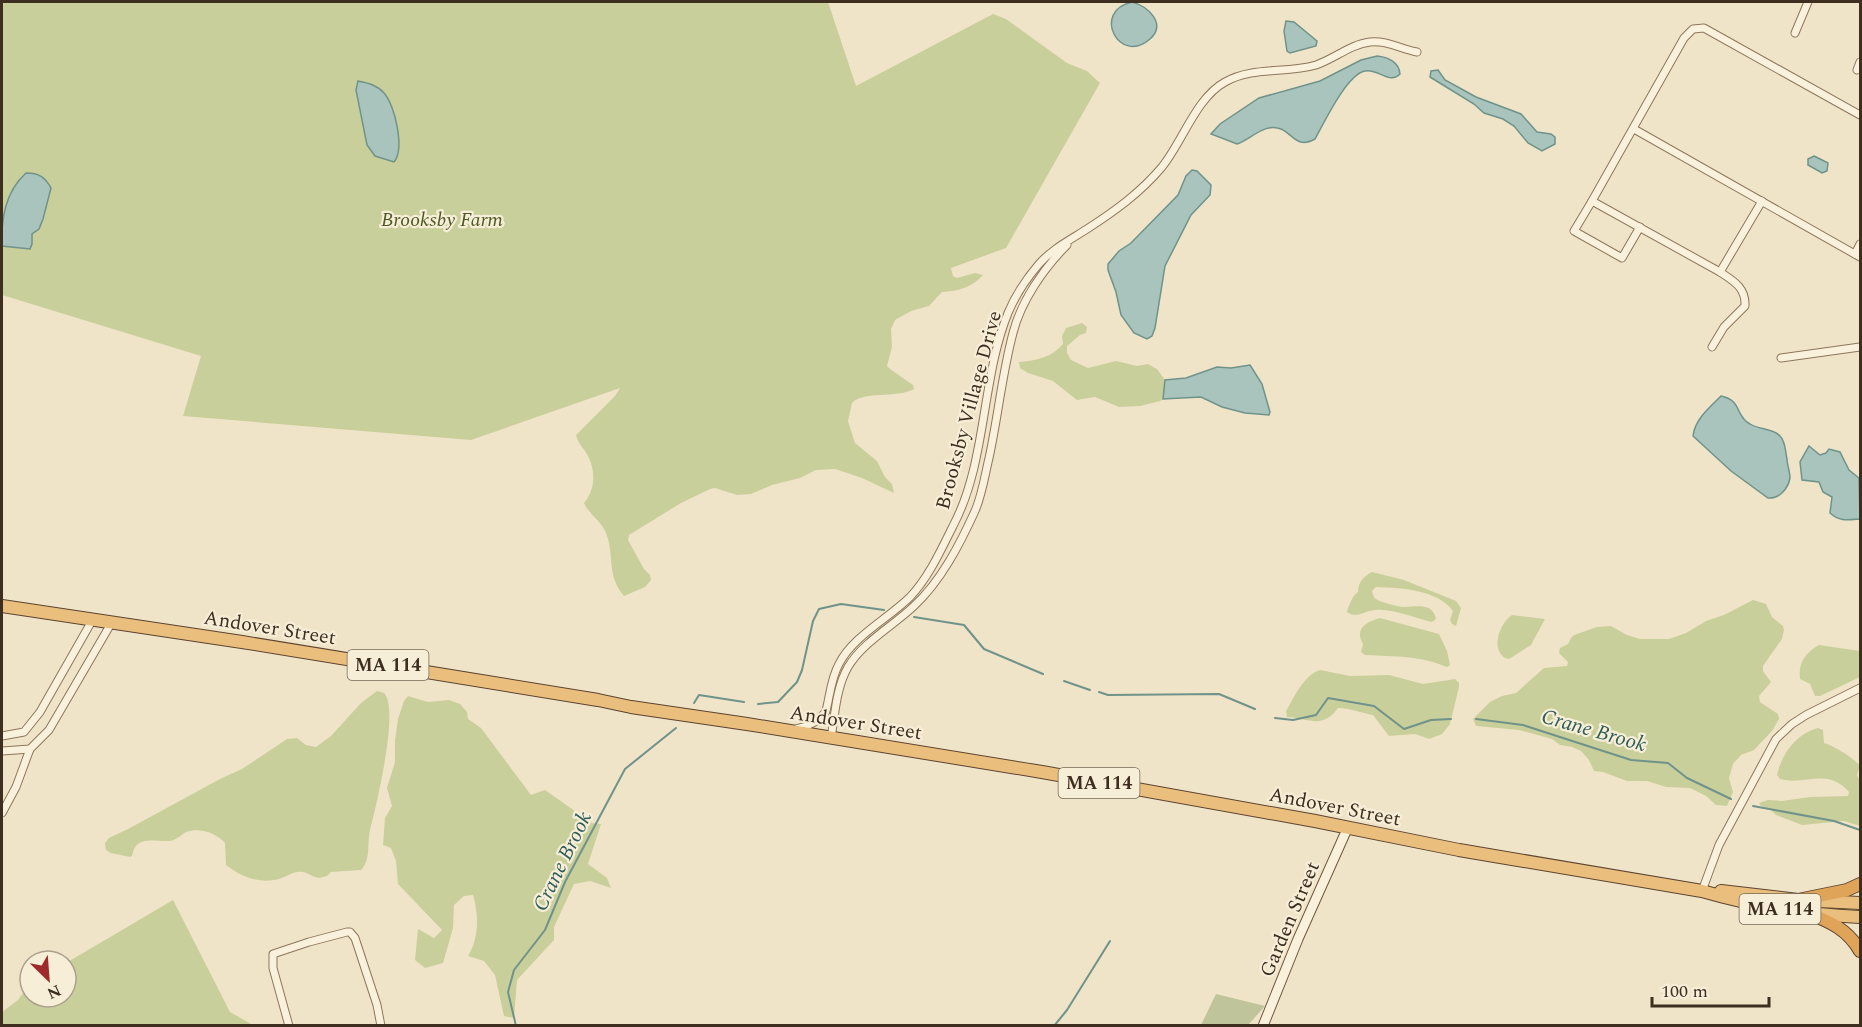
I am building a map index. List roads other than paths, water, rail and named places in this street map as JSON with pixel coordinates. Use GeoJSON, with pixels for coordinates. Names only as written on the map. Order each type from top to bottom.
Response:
{"type":"FeatureCollection","features":[{"type":"Feature","properties":{"kind":"highway","name":"Andover Street"},"geometry":{"type":"LineString","coordinates":[[2,606],[1052,774],[1452,848],[1702,891],[1754,905],[1808,913],[1860,917]]}},
{"type":"Feature","properties":{"kind":"highway"},"geometry":{"type":"LineString","coordinates":[[1798,900],[1835,893],[1860,884]]}},
{"type":"Feature","properties":{"kind":"highway","name":"Andover Street"},"geometry":{"type":"LineString","coordinates":[[1702,891],[1739,892],[1798,900],[1860,903]]}},
{"type":"Feature","properties":{"kind":"highway"},"geometry":{"type":"LineString","coordinates":[[1808,913],[1842,929],[1860,951]]}},
{"type":"Feature","properties":{"kind":"main road","name":"Garden Street"},"geometry":{"type":"LineString","coordinates":[[1263,1026],[1298,939],[1348,827]]}},
{"type":"Feature","properties":{"kind":"street"},"geometry":{"type":"LineString","coordinates":[[1795,33],[1808,2]]}},
{"type":"Feature","properties":{"kind":"street"},"geometry":{"type":"LineString","coordinates":[[1640,228],[1622,258],[1575,231],[1688,33],[1704,28],[1860,115]]}},
{"type":"Feature","properties":{"kind":"street","name":"Brooksby Village Drive"},"geometry":{"type":"LineString","coordinates":[[789,731],[804,727],[822,717],[826,711],[838,665],[843,657],[852,646],[910,597],[928,572],[965,501],[997,346],[1008,313],[1025,282],[1039,263],[1057,248],[1117,209],[1147,184],[1174,151],[1205,98],[1225,81],[1248,73],[1294,70],[1314,65],[1364,43],[1385,42],[1417,52]]}},
{"type":"Feature","properties":{"kind":"street"},"geometry":{"type":"LineString","coordinates":[[1857,70],[1860,62]]}},
{"type":"Feature","properties":{"kind":"street"},"geometry":{"type":"LineString","coordinates":[[1634,129],[1858,255],[1860,244]]}},
{"type":"Feature","properties":{"kind":"street"},"geometry":{"type":"LineString","coordinates":[[1592,201],[1720,272],[1739,286],[1745,299],[1745,306],[1724,327],[1712,346]]}},
{"type":"Feature","properties":{"kind":"street"},"geometry":{"type":"LineString","coordinates":[[1720,272],[1762,201]]}},
{"type":"Feature","properties":{"kind":"street","name":"Brooksby Village Drive"},"geometry":{"type":"LineString","coordinates":[[831,738],[840,685],[847,669],[861,650],[932,588],[966,531],[976,508],[985,474],[1013,332],[1041,277],[1059,253],[1078,235]]}},
{"type":"Feature","properties":{"kind":"street"},"geometry":{"type":"LineString","coordinates":[[1781,358],[1860,347]]}},
{"type":"Feature","properties":{"kind":"street"},"geometry":{"type":"LineString","coordinates":[[2,736],[24,732],[40,712],[93,619]]}},
{"type":"Feature","properties":{"kind":"street"},"geometry":{"type":"LineString","coordinates":[[2,813],[16,787],[30,748],[49,730],[112,622]]}},
{"type":"Feature","properties":{"kind":"street"},"geometry":{"type":"LineString","coordinates":[[1702,891],[1719,845],[1776,740],[1792,724],[1806,715],[1860,688]]}},
{"type":"Feature","properties":{"kind":"street"},"geometry":{"type":"LineString","coordinates":[[2,751],[30,748]]}},
{"type":"Feature","properties":{"kind":"street"},"geometry":{"type":"LineString","coordinates":[[289,1026],[273,968],[273,954],[350,932],[355,938],[381,1026]]}},
{"type":"Feature","properties":{"kind":"water"},"geometry":{"type":"Polygon","coordinates":[[[1132,2],[1144,7],[1153,16],[1157,27],[1150,39],[1139,46],[1128,46],[1120,42],[1114,34],[1112,25],[1113,15],[1120,7],[1132,2]]]}},
{"type":"Feature","properties":{"kind":"water"},"geometry":{"type":"Polygon","coordinates":[[[1286,21],[1294,22],[1317,41],[1316,46],[1290,53],[1287,51],[1284,31],[1286,21]]]}},
{"type":"Feature","properties":{"kind":"water"},"geometry":{"type":"Polygon","coordinates":[[[1377,56],[1392,61],[1398,66],[1400,74],[1392,78],[1370,71],[1358,74],[1337,100],[1315,139],[1309,142],[1300,142],[1275,127],[1263,130],[1237,144],[1211,134],[1220,124],[1259,98],[1320,81],[1361,60],[1377,56]]]}},
{"type":"Feature","properties":{"kind":"water"},"geometry":{"type":"Polygon","coordinates":[[[1438,70],[1445,80],[1476,97],[1521,114],[1537,132],[1551,134],[1555,137],[1555,144],[1542,151],[1528,143],[1514,126],[1503,119],[1484,113],[1474,104],[1430,77],[1431,71],[1438,70]]]}},
{"type":"Feature","properties":{"kind":"water"},"geometry":{"type":"Polygon","coordinates":[[[358,81],[378,88],[384,93],[392,107],[399,138],[399,147],[394,162],[375,156],[367,145],[356,90],[358,81]]]}},
{"type":"Feature","properties":{"kind":"water"},"geometry":{"type":"Polygon","coordinates":[[[1814,156],[1828,163],[1827,171],[1822,173],[1808,165],[1808,159],[1814,156]]]}},
{"type":"Feature","properties":{"kind":"water"},"geometry":{"type":"Polygon","coordinates":[[[1192,170],[1197,171],[1211,185],[1210,195],[1191,215],[1165,266],[1155,328],[1152,336],[1147,339],[1134,333],[1121,315],[1108,264],[1178,195],[1186,176],[1192,170]]]}},
{"type":"Feature","properties":{"kind":"water"},"geometry":{"type":"Polygon","coordinates":[[[26,173],[41,176],[51,188],[43,219],[39,229],[32,234],[30,249],[2,246],[2,226],[6,206],[13,189],[26,173]]]}},
{"type":"Feature","properties":{"kind":"water"},"geometry":{"type":"Polygon","coordinates":[[[1250,365],[1262,384],[1269,415],[1245,413],[1222,407],[1201,397],[1163,399],[1165,380],[1186,378],[1217,367],[1231,368],[1250,365]]]}},
{"type":"Feature","properties":{"kind":"water"},"geometry":{"type":"Polygon","coordinates":[[[1721,396],[1732,401],[1745,421],[1777,433],[1782,438],[1790,478],[1779,495],[1768,498],[1731,471],[1693,436],[1700,419],[1721,396]]]}},
{"type":"Feature","properties":{"kind":"water"},"geometry":{"type":"Polygon","coordinates":[[[1809,446],[1820,455],[1829,449],[1840,452],[1849,470],[1859,478],[1860,519],[1844,520],[1834,516],[1830,513],[1832,497],[1823,492],[1819,482],[1802,480],[1800,462],[1809,446]]]}},
{"type":"Feature","properties":{"kind":"waterway","name":"Crane Brook"},"geometry":{"type":"LineString","coordinates":[[758,704],[778,702],[797,682],[813,621],[819,609],[841,604],[884,610]]}},
{"type":"Feature","properties":{"kind":"waterway","name":"Crane Brook"},"geometry":{"type":"LineString","coordinates":[[914,617],[964,625],[984,649],[1043,674]]}},
{"type":"Feature","properties":{"kind":"waterway","name":"Crane Brook"},"geometry":{"type":"LineString","coordinates":[[1064,681],[1090,690]]}},
{"type":"Feature","properties":{"kind":"waterway","name":"Crane Brook"},"geometry":{"type":"LineString","coordinates":[[1099,692],[1108,695],[1219,694],[1255,709]]}},
{"type":"Feature","properties":{"kind":"waterway","name":"Crane Brook"},"geometry":{"type":"LineString","coordinates":[[694,703],[699,695],[744,702]]}},
{"type":"Feature","properties":{"kind":"waterway","name":"Crane Brook"},"geometry":{"type":"LineString","coordinates":[[1275,718],[1293,720],[1316,715],[1328,698],[1374,706],[1404,729],[1431,720],[1451,719]]}},
{"type":"Feature","properties":{"kind":"waterway","name":"Crane Brook"},"geometry":{"type":"LineString","coordinates":[[1476,719],[1523,725],[1631,760],[1668,763],[1687,778],[1731,799]]}},
{"type":"Feature","properties":{"kind":"waterway","name":"Crane Brook"},"geometry":{"type":"LineString","coordinates":[[516,1026],[508,992],[514,970],[545,930],[565,882],[625,769],[676,728]]}},
{"type":"Feature","properties":{"kind":"waterway","name":"Crane Brook"},"geometry":{"type":"LineString","coordinates":[[1753,806],[1834,821],[1860,830]]}},
{"type":"Feature","properties":{"kind":"waterway"},"geometry":{"type":"LineString","coordinates":[[1054,1026],[1067,1010],[1110,941]]}},
{"type":"Feature","properties":{"kind":"park label","name":"Brooksby Farm"},"geometry":{"type":"Point","coordinates":[442,219]}}]}
